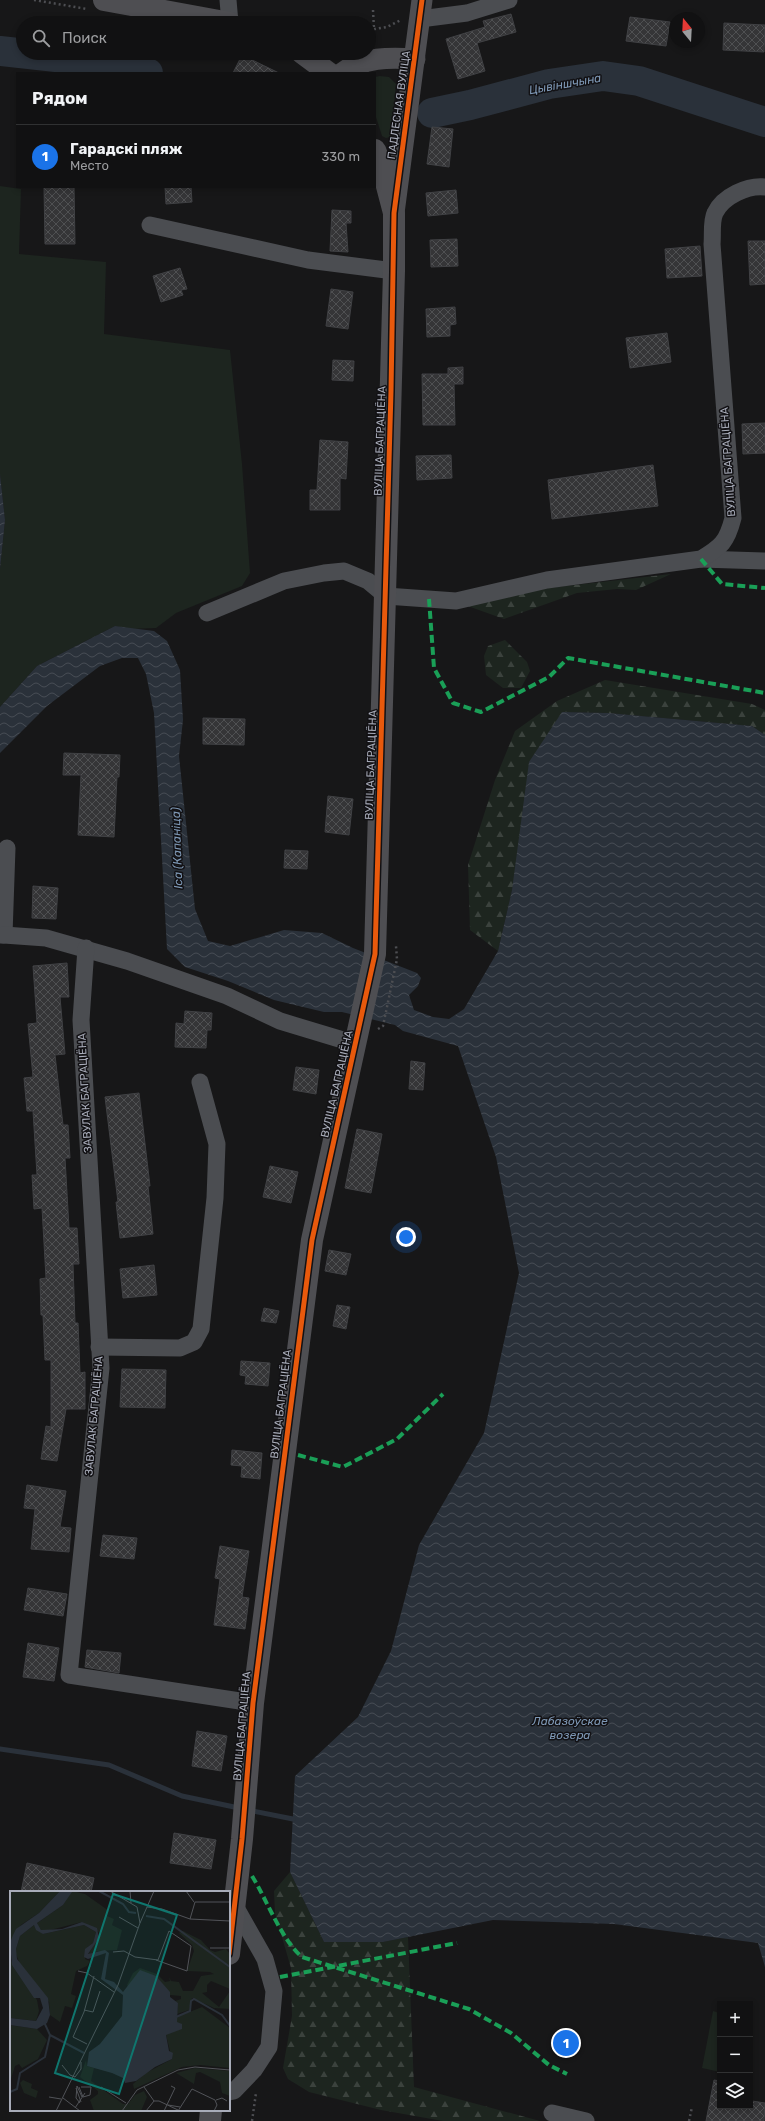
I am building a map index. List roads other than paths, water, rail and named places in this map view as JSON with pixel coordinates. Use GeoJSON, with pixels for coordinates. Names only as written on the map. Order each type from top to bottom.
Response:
{"type":"FeatureCollection","features":[{"type":"Feature","properties":{"kind":"highway"},"geometry":{"type":"LineString","coordinates":[[104,0],[192,16]]}},
{"type":"Feature","properties":{"kind":"highway"},"geometry":{"type":"LineString","coordinates":[[311,60],[328,72]]}},
{"type":"Feature","properties":{"kind":"highway","name":"ВУЛІЦА БАГРАЦІЁНА"},"geometry":{"type":"LineString","coordinates":[[230,1946],[247,1789],[252,1703],[312,1240],[362,1020],[375,954],[394,271],[394,213],[383,171],[376,153]]}},
{"type":"Feature","properties":{"kind":"highway"},"geometry":{"type":"LineString","coordinates":[[210,2121],[211,2111]]}},
{"type":"Feature","properties":{"kind":"main road","name":"ПАДЛЕСНАЯ ВУЛІЦА"},"geometry":{"type":"LineString","coordinates":[[394,213],[416,59],[416,12]]}},
{"type":"Feature","properties":{"kind":"main road"},"geometry":{"type":"LineString","coordinates":[[376,59],[393,57],[416,59]]}},
{"type":"Feature","properties":{"kind":"main road"},"geometry":{"type":"LineString","coordinates":[[344,72],[358,64],[370,60]]}},
{"type":"Feature","properties":{"kind":"street"},"geometry":{"type":"LineString","coordinates":[[228,0],[229,16]]}},
{"type":"Feature","properties":{"kind":"street"},"geometry":{"type":"LineString","coordinates":[[416,12],[468,13],[509,0]]}},
{"type":"Feature","properties":{"kind":"street","name":"ВУЛІЦА БАГРАЦІЁНА"},"geometry":{"type":"LineString","coordinates":[[386,596],[456,601],[547,580],[701,558],[719,548],[729,535],[733,518],[712,244],[715,213],[732,194],[755,186],[765,187]]}},
{"type":"Feature","properties":{"kind":"street"},"geometry":{"type":"LineString","coordinates":[[150,225],[308,260],[394,271]]}},
{"type":"Feature","properties":{"kind":"street"},"geometry":{"type":"LineString","coordinates":[[701,558],[765,561]]}},
{"type":"Feature","properties":{"kind":"street"},"geometry":{"type":"LineString","coordinates":[[207,613],[284,581],[324,573],[344,571],[368,581],[386,596]]}},
{"type":"Feature","properties":{"kind":"street"},"geometry":{"type":"LineString","coordinates":[[7,848],[2,935],[46,938],[86,948],[227,996],[280,1021],[356,1044]]}},
{"type":"Feature","properties":{"kind":"street","name":"ЗАВУЛАК БАГРАЦІЁНА"},"geometry":{"type":"LineString","coordinates":[[86,948],[81,1020],[100,1368],[69,1675],[252,1703]]}},
{"type":"Feature","properties":{"kind":"street"},"geometry":{"type":"LineString","coordinates":[[99,1347],[180,1348],[194,1342],[201,1329],[215,1198],[217,1144],[200,1082]]}},
{"type":"Feature","properties":{"kind":"street"},"geometry":{"type":"LineString","coordinates":[[230,2092],[234,2091],[254,2070],[268,2047],[274,1991],[264,1959],[235,1906]]}},
{"type":"Feature","properties":{"kind":"street"},"geometry":{"type":"LineString","coordinates":[[552,2113],[586,2121]]}},
{"type":"Feature","properties":{"kind":"water"},"geometry":{"type":"Polygon","coordinates":[[[0,474],[5,520],[0,569],[0,474]]]}},
{"type":"Feature","properties":{"kind":"water","name":"Лабазоўскае возера"},"geometry":{"type":"Polygon","coordinates":[[[115,626],[154,631],[167,641],[180,670],[183,720],[179,756],[195,909],[208,941],[230,946],[284,930],[322,933],[353,948],[417,973],[421,978],[418,986],[409,995],[414,1010],[433,1017],[449,1019],[464,1009],[498,951],[512,890],[529,762],[562,712],[608,713],[752,726],[765,735],[765,1967],[758,1943],[614,1924],[493,1920],[383,1942],[324,1942],[290,1872],[295,1776],[358,1717],[391,1651],[419,1545],[484,1433],[519,1273],[496,1157],[458,1046],[403,1031],[395,1025],[342,1012],[324,1012],[274,1000],[228,981],[185,967],[167,949],[154,713],[146,674],[138,658],[122,658],[100,666],[47,706],[0,753],[0,707],[37,666],[115,626]]]}},
{"type":"Feature","properties":{"kind":"waterway","name":"Цывіншчына"},"geometry":{"type":"LineString","coordinates":[[0,51],[16,53]]}},
{"type":"Feature","properties":{"kind":"waterway","name":"Цывіншчына"},"geometry":{"type":"LineString","coordinates":[[82,60],[119,64],[145,72]]}},
{"type":"Feature","properties":{"kind":"waterway","name":"Цывіншчына"},"geometry":{"type":"LineString","coordinates":[[432,113],[470,105],[549,84],[603,76],[639,81],[765,122]]}},
{"type":"Feature","properties":{"kind":"waterway"},"geometry":{"type":"LineString","coordinates":[[0,1749],[109,1765],[182,1796],[239,1808]]}},
{"type":"Feature","properties":{"kind":"waterway"},"geometry":{"type":"LineString","coordinates":[[248,1810],[293,1819]]}},
{"type":"Feature","properties":{"kind":"place","name":"Гарадскі пляж"},"geometry":{"type":"Point","coordinates":[566,2043]}},
{"type":"Feature","properties":{"kind":"water label","name":"Іса (Капаніца)"},"geometry":{"type":"Point","coordinates":[177,848]}}]}
